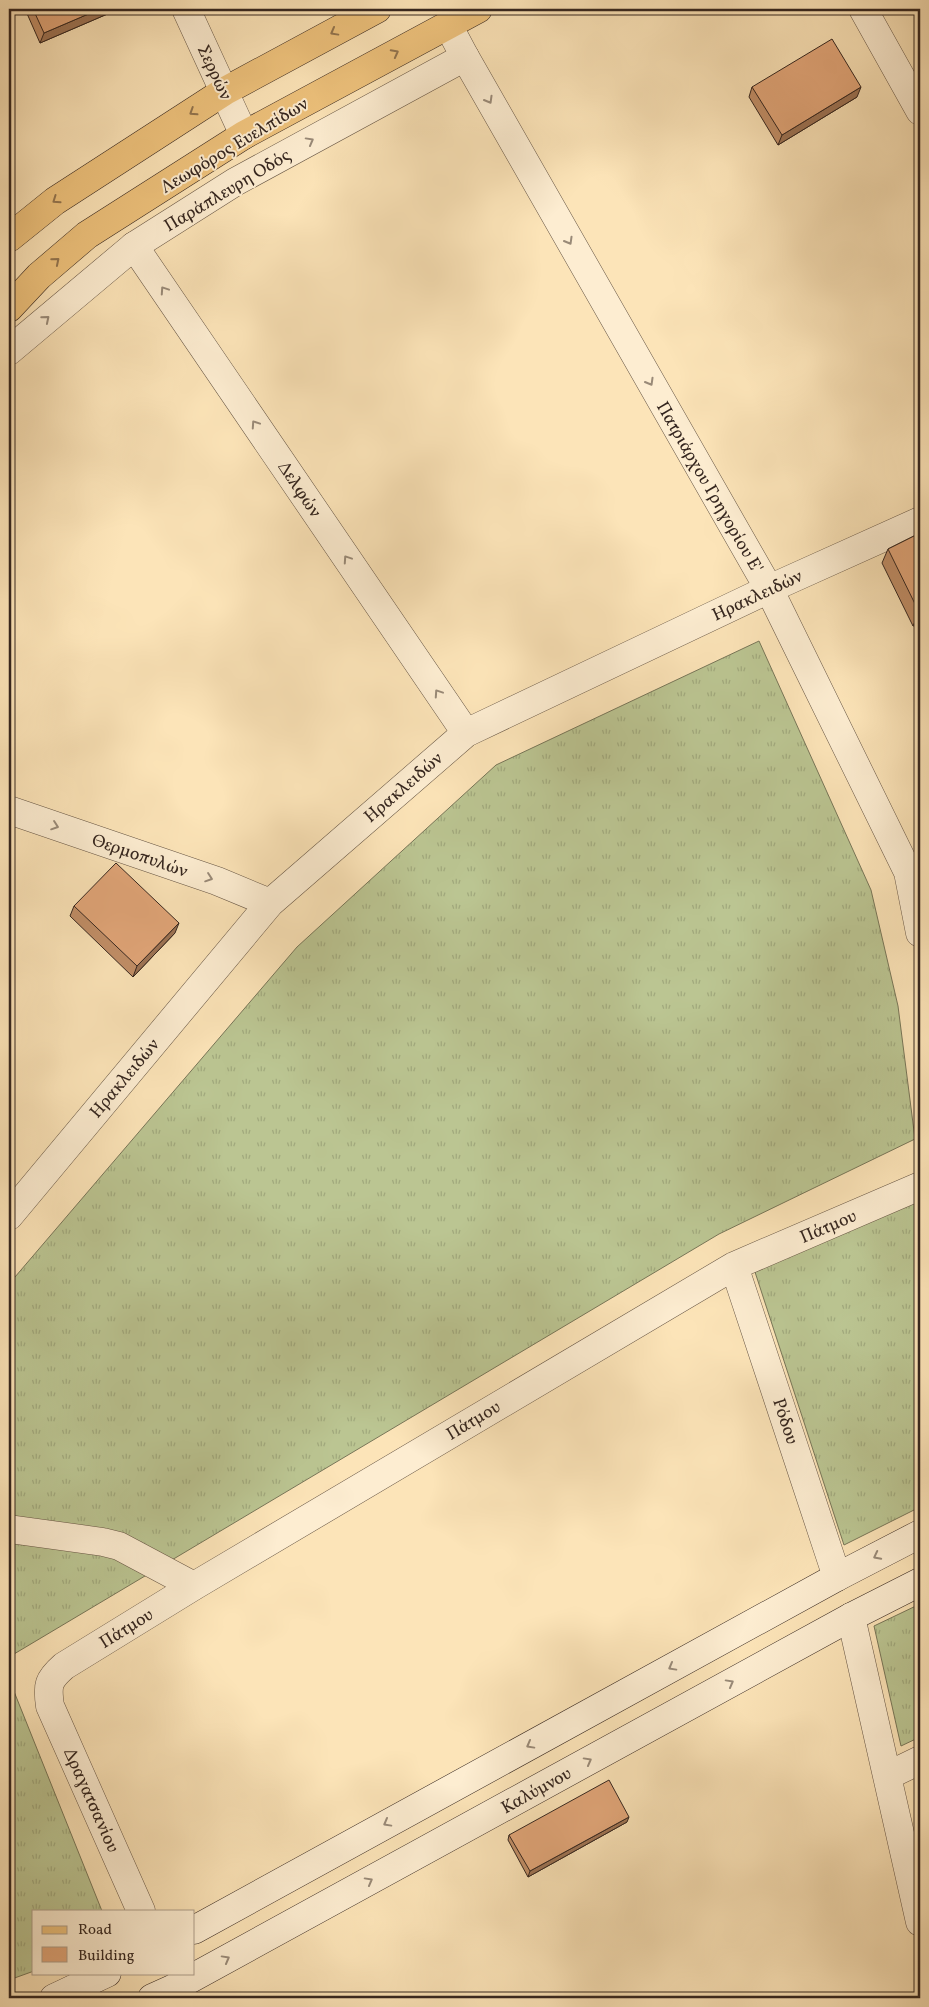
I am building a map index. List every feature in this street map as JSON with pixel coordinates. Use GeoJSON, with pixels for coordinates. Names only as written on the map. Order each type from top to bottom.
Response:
{"type":"FeatureCollection","features":[{"type":"Feature","properties":{"kind":"main road"},"geometry":{"type":"LineString","coordinates":[[9,238],[55,200],[225,91],[377,9]]}},
{"type":"Feature","properties":{"kind":"main road","name":"Λεωφόρος Ευελπίδων"},"geometry":{"type":"LineString","coordinates":[[9,308],[39,276],[87,235],[244,135],[478,9]]}},
{"type":"Feature","properties":{"kind":"street","name":"Σερρών"},"geometry":{"type":"LineString","coordinates":[[186,9],[244,135]]}},
{"type":"Feature","properties":{"kind":"street"},"geometry":{"type":"LineString","coordinates":[[863,9],[920,111]]}},
{"type":"Feature","properties":{"kind":"street","name":"Πατριάρχου Γρηγορίου Ε'"},"geometry":{"type":"LineString","coordinates":[[448,25],[769,590],[908,872],[920,933]]}},
{"type":"Feature","properties":{"kind":"street","name":"Παράπλευρη Οδός"},"geometry":{"type":"LineString","coordinates":[[9,351],[134,246],[235,182],[465,57]]}},
{"type":"Feature","properties":{"kind":"street","name":"Δελφών"},"geometry":{"type":"LineString","coordinates":[[134,246],[466,733]]}},
{"type":"Feature","properties":{"kind":"street","name":"Ηρακλειδών"},"geometry":{"type":"LineString","coordinates":[[9,1216],[270,903],[466,733],[920,521]]}},
{"type":"Feature","properties":{"kind":"street","name":"Θερμοπυλών"},"geometry":{"type":"LineString","coordinates":[[9,810],[217,881],[270,903]]}},
{"type":"Feature","properties":{"kind":"street","name":"Πάτμου"},"geometry":{"type":"LineString","coordinates":[[47,1688],[52,1676],[64,1666],[194,1586],[734,1266],[920,1186]]}},
{"type":"Feature","properties":{"kind":"street","name":"Ρόδου"},"geometry":{"type":"LineString","coordinates":[[734,1266],[837,1577]]}},
{"type":"Feature","properties":{"kind":"street"},"geometry":{"type":"LineString","coordinates":[[9,1529],[103,1542],[119,1546],[194,1586]]}},
{"type":"Feature","properties":{"kind":"street"},"geometry":{"type":"LineString","coordinates":[[195,1929],[837,1577],[920,1534]]}},
{"type":"Feature","properties":{"kind":"street","name":"Καλύμνου"},"geometry":{"type":"LineString","coordinates":[[166,1995],[851,1617],[920,1582]]}},
{"type":"Feature","properties":{"kind":"street"},"geometry":{"type":"LineString","coordinates":[[851,1617],[920,1922]]}},
{"type":"Feature","properties":{"kind":"street","name":"Δραγατσανίου"},"geometry":{"type":"LineString","coordinates":[[47,1688],[50,1706],[141,1910]]}},
{"type":"Feature","properties":{"kind":"street"},"geometry":{"type":"LineString","coordinates":[[887,1776],[920,1760]]}},
{"type":"Feature","properties":{"kind":"street"},"geometry":{"type":"LineString","coordinates":[[54,1998],[105,1974]]}},
{"type":"Feature","properties":{"kind":"green space"},"geometry":{"type":"Polygon","coordinates":[[[759,641],[871,890],[898,1006],[915,1139],[719,1234],[9,1657],[9,1284],[297,947],[496,765],[759,641]]]}},
{"type":"Feature","properties":{"kind":"green space"},"geometry":{"type":"Polygon","coordinates":[[[920,1195],[920,1507],[844,1545],[755,1272],[920,1195]]]}},
{"type":"Feature","properties":{"kind":"green space"},"geometry":{"type":"Polygon","coordinates":[[[920,1604],[920,1737],[901,1746],[874,1626],[920,1604]]]}},
{"type":"Feature","properties":{"kind":"green space"},"geometry":{"type":"Polygon","coordinates":[[[9,1679],[102,1910],[32,1910],[32,1972],[9,1980],[9,1679]]]}},
{"type":"Feature","properties":{"kind":"building"},"geometry":{"type":"Polygon","coordinates":[[[33,9],[100,9],[44,33],[33,9]]]}},
{"type":"Feature","properties":{"kind":"building"},"geometry":{"type":"Polygon","coordinates":[[[832,39],[861,87],[782,135],[752,87],[832,39]]]}},
{"type":"Feature","properties":{"kind":"building"},"geometry":{"type":"Polygon","coordinates":[[[920,533],[920,611],[919,612],[888,549],[920,533]]]}},
{"type":"Feature","properties":{"kind":"building"},"geometry":{"type":"Polygon","coordinates":[[[116,863],[179,923],[137,966],[74,906],[116,863]]]}},
{"type":"Feature","properties":{"kind":"building"},"geometry":{"type":"Polygon","coordinates":[[[609,1780],[629,1817],[530,1871],[509,1835],[609,1780]]]}}]}
